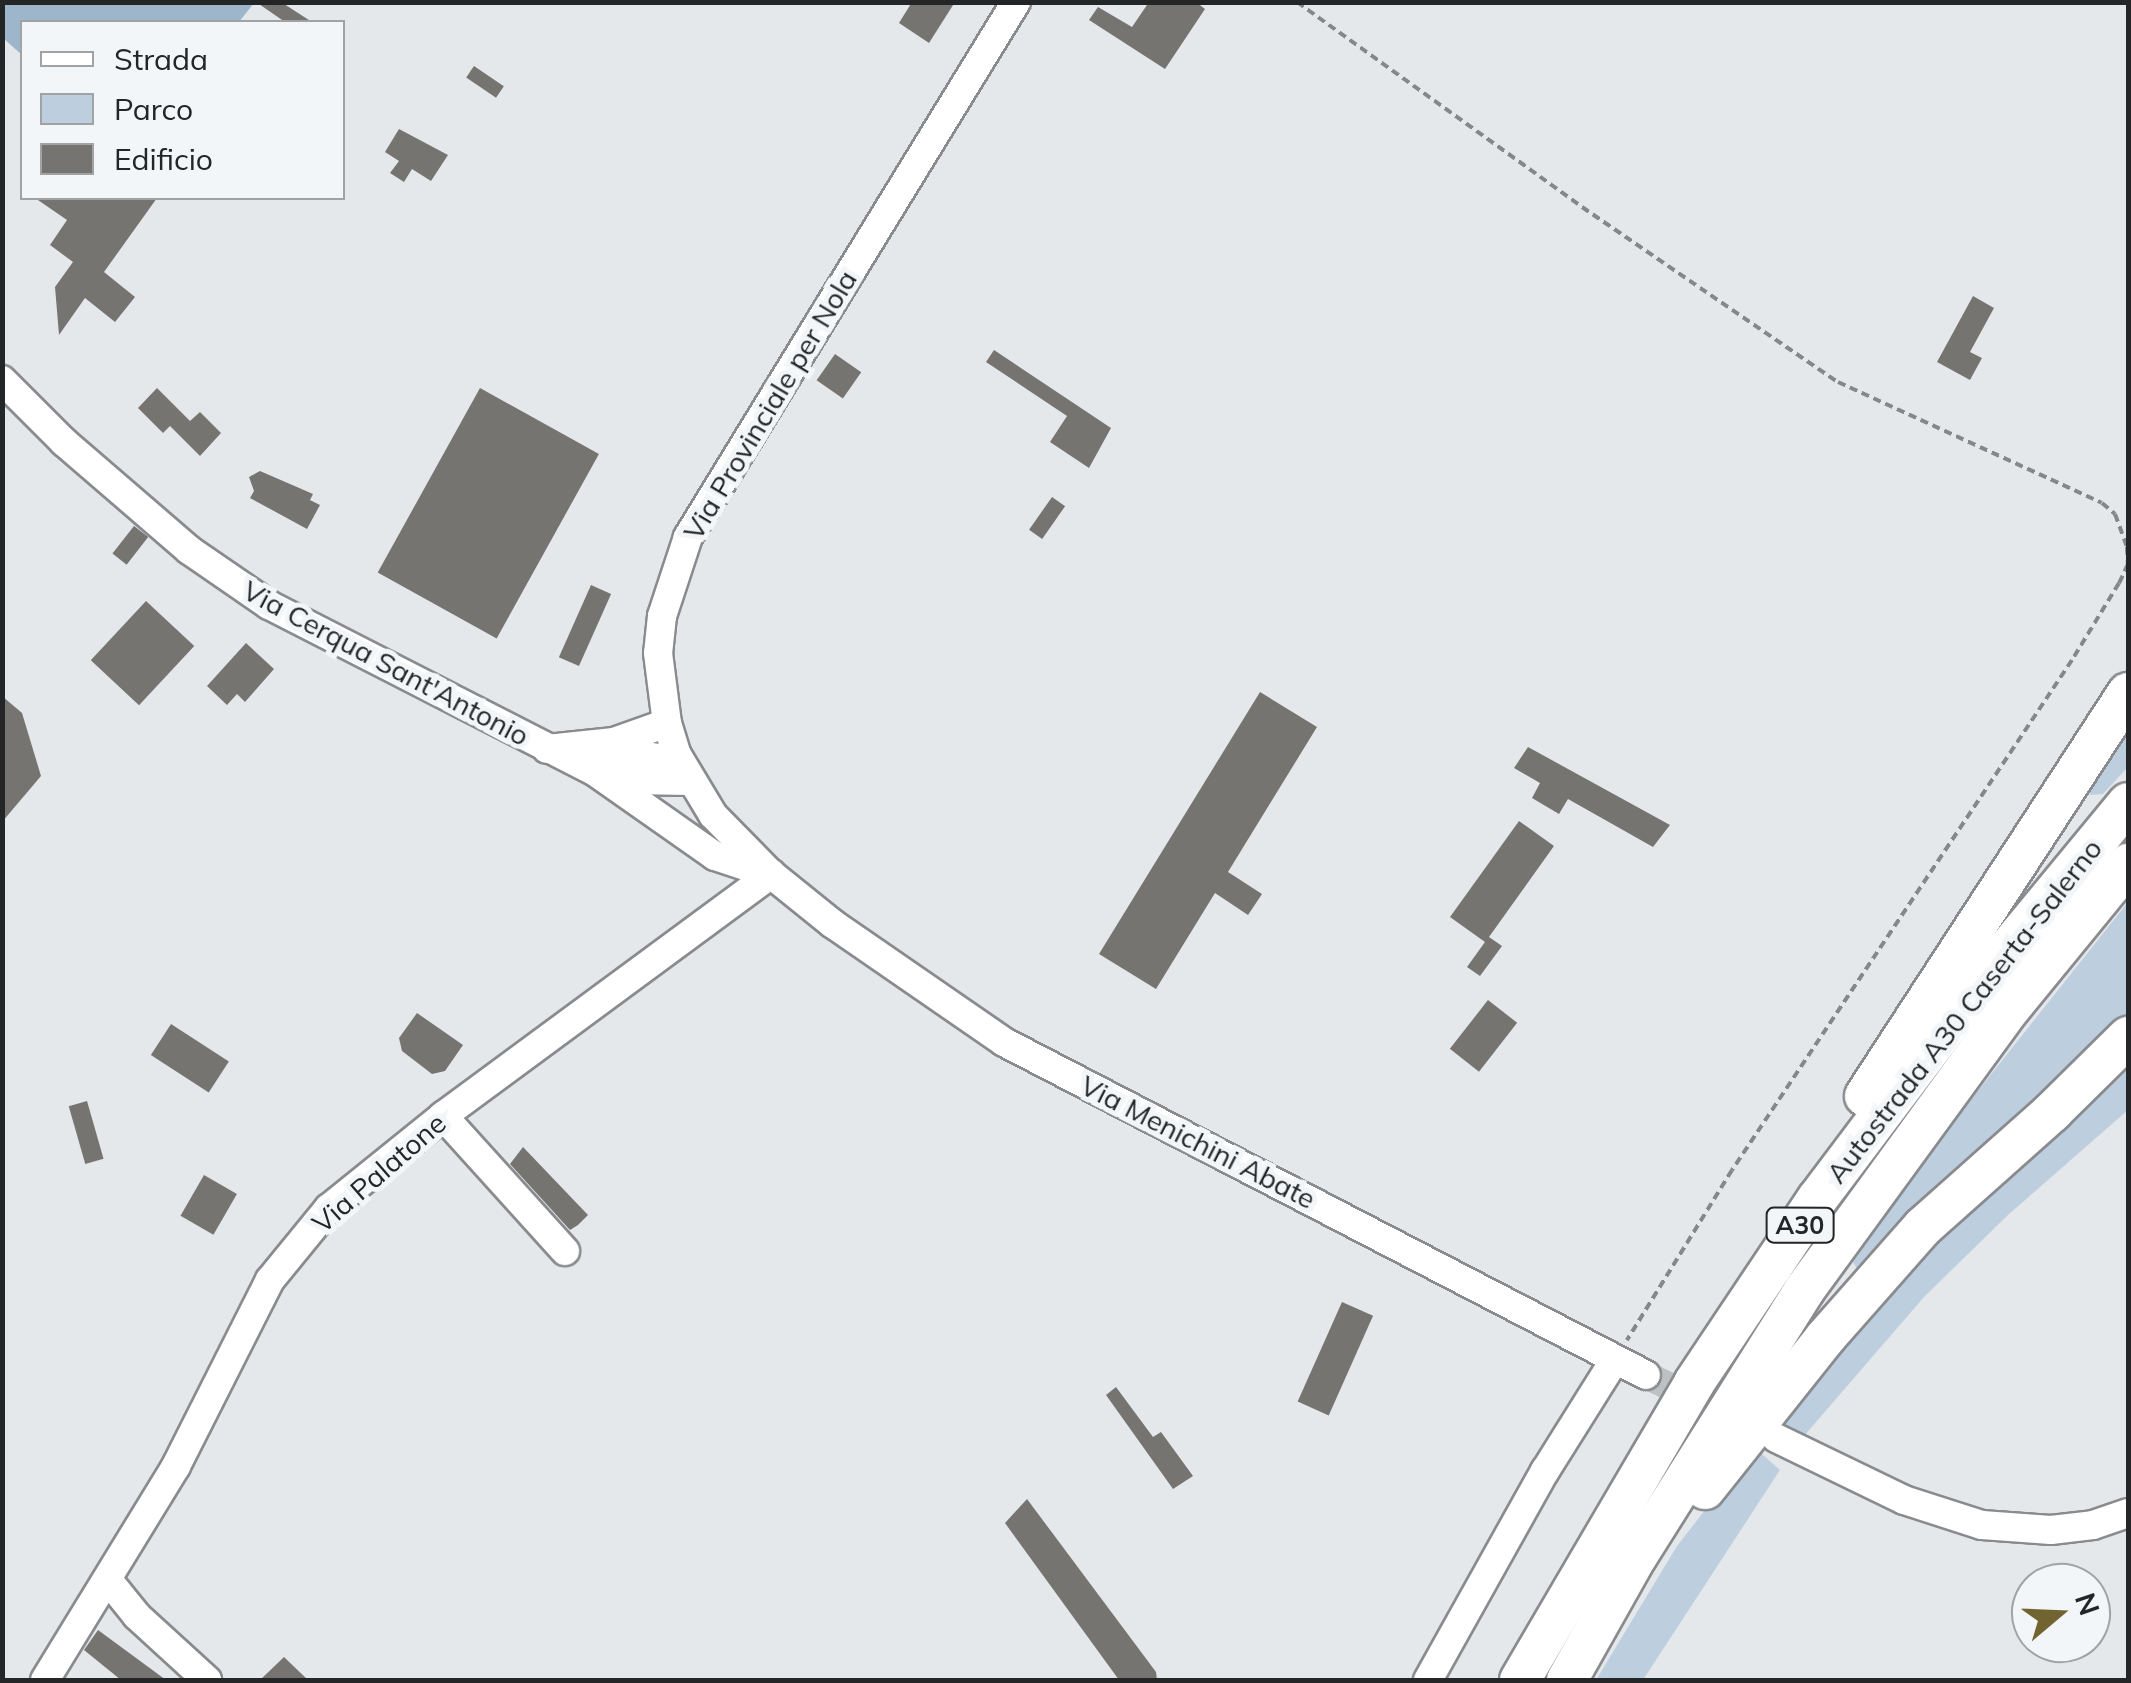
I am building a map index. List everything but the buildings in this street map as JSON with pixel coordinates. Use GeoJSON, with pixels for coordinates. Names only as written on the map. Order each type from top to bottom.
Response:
{"type":"FeatureCollection","features":[{"type":"Feature","properties":{"kind":"highway"},"geometry":{"type":"LineString","coordinates":[[1818,1198],[1861,1102],[2128,694]]}},
{"type":"Feature","properties":{"kind":"highway","name":"Autostrada A30 Caserta-Salerno"},"geometry":{"type":"LineString","coordinates":[[1520,1680],[1694,1383],[1818,1198],[1982,980],[2128,803]]}},
{"type":"Feature","properties":{"kind":"highway","name":"Autostrada A30 Caserta-Salerno"},"geometry":{"type":"LineString","coordinates":[[1566,1680],[1637,1556],[1764,1352],[1889,1170],[2011,1007],[2128,864]]}},
{"type":"Feature","properties":{"kind":"highway"},"geometry":{"type":"LineString","coordinates":[[1637,1556],[1676,1527],[1825,1338],[1923,1226],[2052,1112],[2128,1037]]}},
{"type":"Feature","properties":{"kind":"highway"},"geometry":{"type":"LineString","coordinates":[[2052,1112],[2128,1054]]}},
{"type":"Feature","properties":{"kind":"street","name":"Via Provinciale per Nola"},"geometry":{"type":"LineString","coordinates":[[770,874],[738,845],[690,781],[677,755],[667,723],[658,653],[662,616],[701,510],[1016,2]]}},
{"type":"Feature","properties":{"kind":"street","name":"Via Cerqua Sant'Antonio"},"geometry":{"type":"LineString","coordinates":[[2,380],[64,442],[189,550],[269,605],[544,749],[588,759],[632,780],[690,781]]}},
{"type":"Feature","properties":{"kind":"street","name":"Via Cerqua Sant'Antonio"},"geometry":{"type":"LineString","coordinates":[[588,759],[614,742],[667,723]]}},
{"type":"Feature","properties":{"kind":"street","name":"Via Cerqua Sant'Antonio"},"geometry":{"type":"LineString","coordinates":[[588,759],[677,755]]}},
{"type":"Feature","properties":{"kind":"street"},"geometry":{"type":"LineString","coordinates":[[588,759],[715,856],[770,874]]}},
{"type":"Feature","properties":{"kind":"street","name":"Via Menichini Abate"},"geometry":{"type":"LineString","coordinates":[[770,874],[833,924],[1004,1042],[1646,1376]]}},
{"type":"Feature","properties":{"kind":"street","name":"Via Palatone"},"geometry":{"type":"LineString","coordinates":[[45,1680],[176,1466],[270,1280],[329,1208],[443,1116],[770,874]]}},
{"type":"Feature","properties":{"kind":"street"},"geometry":{"type":"LineString","coordinates":[[443,1116],[565,1251]]}},
{"type":"Feature","properties":{"kind":"street"},"geometry":{"type":"LineString","coordinates":[[1428,1680],[1536,1487],[1614,1360]]}},
{"type":"Feature","properties":{"kind":"street"},"geometry":{"type":"LineString","coordinates":[[1776,1438],[1904,1500],[1982,1524],[2051,1530],[2093,1525],[2128,1513]]}},
{"type":"Feature","properties":{"kind":"street"},"geometry":{"type":"LineString","coordinates":[[108,1580],[137,1616],[207,1680]]}},
{"type":"Feature","properties":{"kind":"path"},"geometry":{"type":"LineString","coordinates":[[1297,2],[1582,208],[1823,373],[1940,430],[2085,492],[2115,514],[2127,547],[2128,564],[2119,583],[2072,660],[1732,1170],[1614,1360]]}},
{"type":"Feature","properties":{"kind":"green space"},"geometry":{"type":"Polygon","coordinates":[[[2128,715],[2128,767],[2103,794],[2091,795],[2085,788],[2128,715]]]}},
{"type":"Feature","properties":{"kind":"green space"},"geometry":{"type":"Polygon","coordinates":[[[2128,902],[2128,1029],[1859,1272],[1853,1262],[1946,1131],[2128,902]]]}},
{"type":"Feature","properties":{"kind":"green space"},"geometry":{"type":"Polygon","coordinates":[[[2128,1064],[2128,1110],[2008,1215],[1924,1297],[1804,1436],[1774,1420],[1882,1289],[2128,1064]]]}},
{"type":"Feature","properties":{"kind":"green space"},"geometry":{"type":"Polygon","coordinates":[[[1754,1447],[1780,1470],[1643,1680],[1596,1680],[1677,1546],[1754,1447]]]}},
{"type":"Feature","properties":{"kind":"shaded area"},"geometry":{"type":"Polygon","coordinates":[[[3,2],[254,2],[241,20],[20,20],[20,53],[3,38],[3,2]]]}},
{"type":"Feature","properties":{"kind":"tunnel"},"geometry":{"type":"LineString","coordinates":[[1646,1375],[1703,1403]]}}]}
